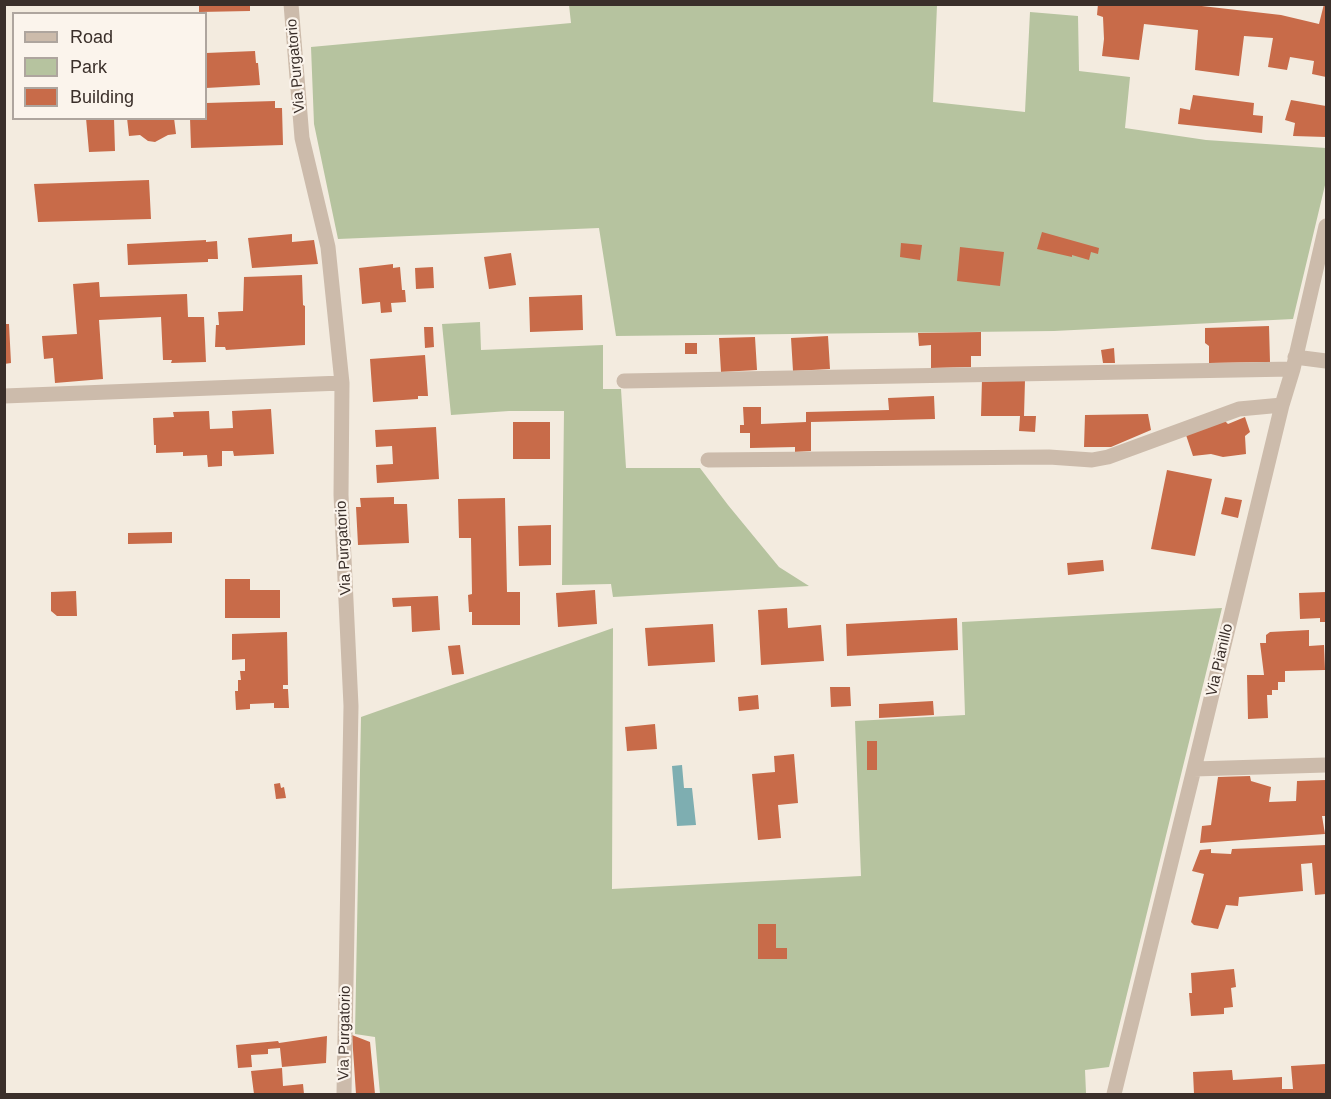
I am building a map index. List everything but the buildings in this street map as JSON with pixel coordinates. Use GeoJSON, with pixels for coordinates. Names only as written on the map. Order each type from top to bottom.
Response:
{"type":"FeatureCollection","features":[{"type":"Feature","properties":{"kind":"street","name":"Via Purgatorio"},"geometry":{"type":"LineString","coordinates":[[291,4],[302,138],[327,247],[342,383],[341,495],[351,706],[344,1095]]}},
{"type":"Feature","properties":{"kind":"street","name":"Via Pianillo"},"geometry":{"type":"LineString","coordinates":[[1114,1095],[1326,226]]}},
{"type":"Feature","properties":{"kind":"street"},"geometry":{"type":"LineString","coordinates":[[624,381],[1294,363],[1326,360]]}},
{"type":"Feature","properties":{"kind":"street"},"geometry":{"type":"LineString","coordinates":[[4,396],[342,383]]}},
{"type":"Feature","properties":{"kind":"street"},"geometry":{"type":"LineString","coordinates":[[708,460],[1049,457],[1092,460],[1108,457],[1239,409],[1281,405]]}},
{"type":"Feature","properties":{"kind":"street"},"geometry":{"type":"LineString","coordinates":[[1194,769],[1326,765]]}},
{"type":"Feature","properties":{"kind":"green space"},"geometry":{"type":"Polygon","coordinates":[[[569,5],[937,5],[933,102],[1025,112],[1030,12],[1078,16],[1079,71],[1130,77],[1125,128],[1206,140],[1326,148],[1326,181],[1293,319],[1054,331],[616,336],[599,228],[338,239],[314,124],[311,47],[571,23],[569,5]]]}},
{"type":"Feature","properties":{"kind":"green space"},"geometry":{"type":"Polygon","coordinates":[[[480,322],[481,350],[603,345],[603,389],[621,389],[626,468],[700,468],[779,567],[809,586],[613,597],[611,584],[562,585],[564,411],[509,411],[451,415],[442,324],[480,322]]]}},
{"type":"Feature","properties":{"kind":"green space"},"geometry":{"type":"Polygon","coordinates":[[[1222,608],[1109,1067],[1085,1070],[1086,1093],[380,1094],[375,1037],[355,1034],[361,717],[613,628],[612,889],[861,876],[855,721],[965,715],[962,622],[1222,608]]]}},
{"type":"Feature","properties":{"kind":"water"},"geometry":{"type":"Polygon","coordinates":[[[682,765],[684,788],[692,788],[696,825],[677,826],[672,766],[682,765]]]}}]}
